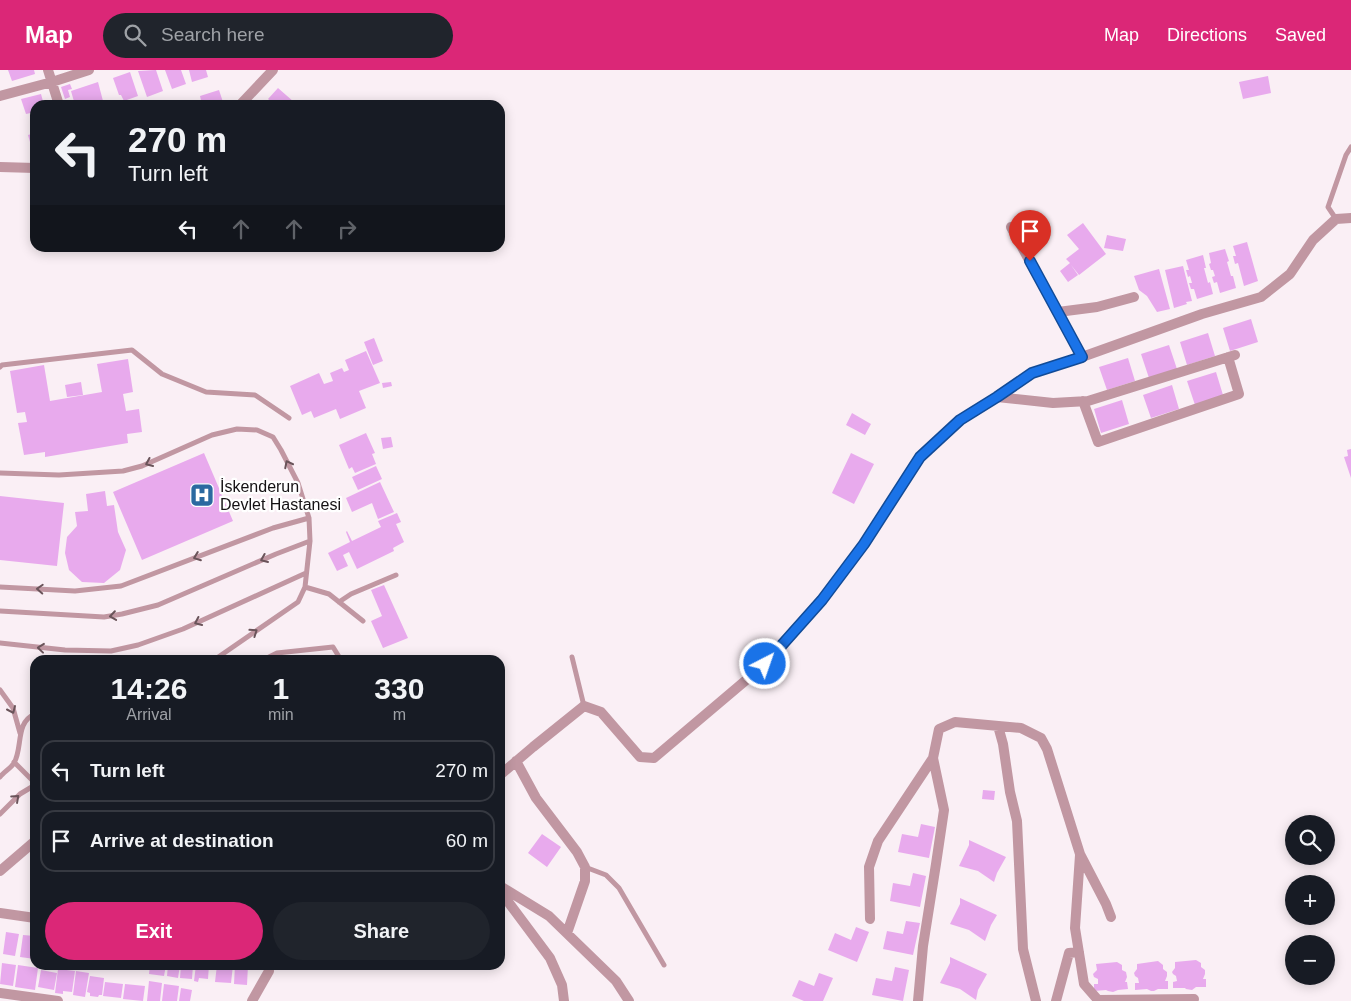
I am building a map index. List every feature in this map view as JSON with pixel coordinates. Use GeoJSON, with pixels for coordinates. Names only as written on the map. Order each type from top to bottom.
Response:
{"type":"FeatureCollection","features":[{"type":"Feature","properties":{"kind":"street"},"geometry":{"type":"LineString","coordinates":[[48,70],[57,100]]}},
{"type":"Feature","properties":{"kind":"street"},"geometry":{"type":"LineString","coordinates":[[0,96],[89,70]]}},
{"type":"Feature","properties":{"kind":"street"},"geometry":{"type":"LineString","coordinates":[[245,100],[273,70]]}},
{"type":"Feature","properties":{"kind":"street"},"geometry":{"type":"LineString","coordinates":[[0,167],[30,168]]}},
{"type":"Feature","properties":{"kind":"street"},"geometry":{"type":"LineString","coordinates":[[505,771],[584,706],[601,712],[640,757],[654,758],[765,664],[822,600],[864,544],[920,457],[960,420],[1032,373],[1202,314],[1262,297],[1290,274],[1312,240],[1336,219],[1351,218]]}},
{"type":"Feature","properties":{"kind":"street"},"geometry":{"type":"LineString","coordinates":[[1011,227],[1082,357]]}},
{"type":"Feature","properties":{"kind":"street"},"geometry":{"type":"LineString","coordinates":[[1058,312],[1097,307],[1134,297]]}},
{"type":"Feature","properties":{"kind":"street"},"geometry":{"type":"LineString","coordinates":[[997,397],[1053,403],[1083,401],[1088,401],[1231,356],[1239,394],[1098,442],[1083,401]]}},
{"type":"Feature","properties":{"kind":"street"},"geometry":{"type":"LineString","coordinates":[[870,918],[869,867],[878,841],[933,758],[939,729],[955,722],[1021,728],[1041,738],[1047,749],[1080,854],[1106,904],[1111,918]]}},
{"type":"Feature","properties":{"kind":"street"},"geometry":{"type":"LineString","coordinates":[[998,726],[1017,821],[1023,949],[1036,1001]]}},
{"type":"Feature","properties":{"kind":"street"},"geometry":{"type":"LineString","coordinates":[[918,1001],[922,946],[944,810],[933,758]]}},
{"type":"Feature","properties":{"kind":"street"},"geometry":{"type":"LineString","coordinates":[[516,761],[536,798],[577,852],[585,867],[586,881],[567,933]]}},
{"type":"Feature","properties":{"kind":"street"},"geometry":{"type":"LineString","coordinates":[[0,871],[30,845]]}},
{"type":"Feature","properties":{"kind":"street"},"geometry":{"type":"LineString","coordinates":[[1080,854],[1076,928],[1084,984],[1098,1000],[1194,999]]}},
{"type":"Feature","properties":{"kind":"street"},"geometry":{"type":"LineString","coordinates":[[505,889],[550,916],[616,980],[628,1001]]}},
{"type":"Feature","properties":{"kind":"street"},"geometry":{"type":"LineString","coordinates":[[505,898],[550,958],[562,986],[564,1001]]}},
{"type":"Feature","properties":{"kind":"street"},"geometry":{"type":"LineString","coordinates":[[0,913],[30,917]]}},
{"type":"Feature","properties":{"kind":"street"},"geometry":{"type":"LineString","coordinates":[[1056,1001],[1068,953],[1079,952]]}},
{"type":"Feature","properties":{"kind":"street"},"geometry":{"type":"LineString","coordinates":[[252,1001],[268,970]]}},
{"type":"Feature","properties":{"kind":"street"},"geometry":{"type":"LineString","coordinates":[[0,993],[58,1001]]}},
{"type":"Feature","properties":{"kind":"lane"},"geometry":{"type":"LineString","coordinates":[[1336,219],[1328,207],[1346,155],[1351,147]]}},
{"type":"Feature","properties":{"kind":"lane"},"geometry":{"type":"LineString","coordinates":[[0,367],[132,350],[162,374],[206,392],[255,395],[289,418]]}},
{"type":"Feature","properties":{"kind":"lane"},"geometry":{"type":"LineString","coordinates":[[0,473],[59,475],[122,471],[142,466],[212,435],[237,429],[257,430],[273,437],[298,483],[309,518],[310,541],[305,587],[298,602],[221,655]]}},
{"type":"Feature","properties":{"kind":"lane"},"geometry":{"type":"LineString","coordinates":[[0,587],[75,591],[122,586],[273,528],[309,518]]}},
{"type":"Feature","properties":{"kind":"lane"},"geometry":{"type":"LineString","coordinates":[[0,611],[104,617],[122,614],[158,605],[310,541]]}},
{"type":"Feature","properties":{"kind":"lane"},"geometry":{"type":"LineString","coordinates":[[0,643],[65,650],[102,651],[138,646],[183,629],[306,573]]}},
{"type":"Feature","properties":{"kind":"lane"},"geometry":{"type":"LineString","coordinates":[[339,602],[351,594],[396,574]]}},
{"type":"Feature","properties":{"kind":"lane"},"geometry":{"type":"LineString","coordinates":[[305,587],[329,594],[363,620]]}},
{"type":"Feature","properties":{"kind":"lane"},"geometry":{"type":"LineString","coordinates":[[273,655],[333,647],[338,655]]}},
{"type":"Feature","properties":{"kind":"lane"},"geometry":{"type":"LineString","coordinates":[[572,657],[584,706]]}},
{"type":"Feature","properties":{"kind":"lane"},"geometry":{"type":"LineString","coordinates":[[0,690],[13,708],[20,733]]}},
{"type":"Feature","properties":{"kind":"lane"},"geometry":{"type":"LineString","coordinates":[[0,777],[14,762],[20,733],[30,716]]}},
{"type":"Feature","properties":{"kind":"lane"},"geometry":{"type":"LineString","coordinates":[[14,762],[30,779]]}},
{"type":"Feature","properties":{"kind":"lane"},"geometry":{"type":"LineString","coordinates":[[0,814],[20,794],[30,787]]}},
{"type":"Feature","properties":{"kind":"lane"},"geometry":{"type":"LineString","coordinates":[[585,867],[606,875],[619,888],[664,965]]}},
{"type":"Feature","properties":{"kind":"building"},"geometry":{"type":"Polygon","coordinates":[[[8,70],[34,70],[35,74],[12,81],[8,70]]]}},
{"type":"Feature","properties":{"kind":"building"},"geometry":{"type":"Polygon","coordinates":[[[156,70],[163,91],[147,97],[138,71],[156,70]]]}},
{"type":"Feature","properties":{"kind":"building"},"geometry":{"type":"Polygon","coordinates":[[[165,70],[181,70],[186,84],[172,89],[165,70]]]}},
{"type":"Feature","properties":{"kind":"building"},"geometry":{"type":"Polygon","coordinates":[[[189,70],[206,70],[208,77],[192,82],[189,70]]]}},
{"type":"Feature","properties":{"kind":"building"},"geometry":{"type":"Polygon","coordinates":[[[130,72],[138,96],[124,100],[119,95],[113,78],[130,72]]]}},
{"type":"Feature","properties":{"kind":"building"},"geometry":{"type":"Polygon","coordinates":[[[1268,76],[1271,93],[1243,99],[1239,82],[1268,76]]]}},
{"type":"Feature","properties":{"kind":"building"},"geometry":{"type":"Polygon","coordinates":[[[98,82],[103,100],[74,100],[71,91],[98,82]]]}},
{"type":"Feature","properties":{"kind":"building"},"geometry":{"type":"Polygon","coordinates":[[[70,84],[72,89],[68,90],[70,97],[65,99],[61,87],[70,84]]]}},
{"type":"Feature","properties":{"kind":"building"},"geometry":{"type":"Polygon","coordinates":[[[278,88],[292,100],[269,100],[268,99],[278,88]]]}},
{"type":"Feature","properties":{"kind":"building"},"geometry":{"type":"Polygon","coordinates":[[[219,90],[222,100],[201,100],[200,96],[219,90]]]}},
{"type":"Feature","properties":{"kind":"building"},"geometry":{"type":"Polygon","coordinates":[[[41,94],[43,100],[30,100],[30,113],[26,114],[21,99],[41,94]]]}},
{"type":"Feature","properties":{"kind":"building"},"geometry":{"type":"Polygon","coordinates":[[[1083,223],[1106,254],[1079,275],[1071,265],[1078,275],[1068,282],[1060,271],[1070,263],[1066,259],[1079,249],[1067,235],[1083,223]]]}},
{"type":"Feature","properties":{"kind":"building"},"geometry":{"type":"Polygon","coordinates":[[[1107,235],[1126,239],[1123,251],[1104,248],[1107,235]]]}},
{"type":"Feature","properties":{"kind":"building"},"geometry":{"type":"Polygon","coordinates":[[[1247,242],[1258,281],[1244,286],[1238,263],[1235,264],[1233,256],[1236,256],[1233,246],[1247,242]]]}},
{"type":"Feature","properties":{"kind":"building"},"geometry":{"type":"Polygon","coordinates":[[[1225,249],[1229,261],[1227,262],[1236,288],[1220,293],[1217,282],[1214,283],[1212,277],[1215,276],[1209,264],[1211,263],[1209,253],[1225,249]]]}},
{"type":"Feature","properties":{"kind":"building"},"geometry":{"type":"Polygon","coordinates":[[[1203,255],[1206,268],[1204,268],[1213,294],[1197,299],[1194,289],[1191,289],[1189,283],[1192,283],[1186,270],[1189,270],[1186,260],[1203,255]]]}},
{"type":"Feature","properties":{"kind":"building"},"geometry":{"type":"Polygon","coordinates":[[[1183,266],[1192,301],[1174,308],[1165,270],[1183,266]]]}},
{"type":"Feature","properties":{"kind":"building"},"geometry":{"type":"Polygon","coordinates":[[[1159,269],[1170,309],[1157,312],[1147,296],[1139,290],[1134,276],[1159,269]]]}},
{"type":"Feature","properties":{"kind":"building"},"geometry":{"type":"Polygon","coordinates":[[[1251,319],[1258,342],[1230,351],[1223,328],[1251,319]]]}},
{"type":"Feature","properties":{"kind":"building"},"geometry":{"type":"Polygon","coordinates":[[[1208,333],[1215,356],[1187,365],[1180,342],[1208,333]]]}},
{"type":"Feature","properties":{"kind":"building"},"geometry":{"type":"Polygon","coordinates":[[[374,338],[383,361],[373,365],[364,342],[374,338]]]}},
{"type":"Feature","properties":{"kind":"building"},"geometry":{"type":"Polygon","coordinates":[[[1169,345],[1177,369],[1149,378],[1141,354],[1169,345]]]}},
{"type":"Feature","properties":{"kind":"building"},"geometry":{"type":"Polygon","coordinates":[[[366,351],[380,383],[359,391],[366,408],[340,419],[336,409],[314,418],[311,411],[302,415],[290,386],[319,373],[324,384],[333,381],[330,373],[342,368],[344,372],[349,370],[345,360],[366,351]]]}},
{"type":"Feature","properties":{"kind":"building"},"geometry":{"type":"Polygon","coordinates":[[[1128,358],[1135,381],[1107,390],[1099,367],[1128,358]]]}},
{"type":"Feature","properties":{"kind":"building"},"geometry":{"type":"Polygon","coordinates":[[[128,359],[133,392],[123,394],[126,411],[139,409],[142,432],[127,434],[128,443],[45,457],[45,452],[24,455],[18,423],[27,422],[25,412],[17,413],[10,371],[44,365],[50,401],[102,392],[97,364],[128,359]]]}},
{"type":"Feature","properties":{"kind":"building"},"geometry":{"type":"Polygon","coordinates":[[[1216,372],[1223,395],[1195,405],[1187,381],[1216,372]]]}},
{"type":"Feature","properties":{"kind":"building"},"geometry":{"type":"Polygon","coordinates":[[[81,382],[83,395],[67,397],[65,385],[81,382]]]}},
{"type":"Feature","properties":{"kind":"building"},"geometry":{"type":"Polygon","coordinates":[[[391,382],[392,386],[383,388],[382,383],[391,382]]]}},
{"type":"Feature","properties":{"kind":"building"},"geometry":{"type":"Polygon","coordinates":[[[1172,385],[1179,409],[1151,418],[1143,395],[1172,385]]]}},
{"type":"Feature","properties":{"kind":"building"},"geometry":{"type":"Polygon","coordinates":[[[1122,400],[1129,424],[1101,433],[1094,409],[1122,400]]]}},
{"type":"Feature","properties":{"kind":"building"},"geometry":{"type":"Polygon","coordinates":[[[852,413],[871,424],[865,435],[846,425],[852,413]]]}},
{"type":"Feature","properties":{"kind":"building"},"geometry":{"type":"Polygon","coordinates":[[[366,433],[375,453],[372,454],[376,464],[355,473],[352,467],[349,469],[339,445],[366,433]]]}},
{"type":"Feature","properties":{"kind":"building"},"geometry":{"type":"Polygon","coordinates":[[[391,437],[393,447],[383,449],[381,438],[391,437]]]}},
{"type":"Feature","properties":{"kind":"building"},"geometry":{"type":"Polygon","coordinates":[[[1351,449],[1351,478],[1344,457],[1348,456],[1347,450],[1351,449]]]}},
{"type":"Feature","properties":{"kind":"building"},"geometry":{"type":"Polygon","coordinates":[[[204,453],[233,521],[142,560],[113,492],[204,453]]]}},
{"type":"Feature","properties":{"kind":"building"},"geometry":{"type":"Polygon","coordinates":[[[851,453],[874,464],[854,504],[832,493],[851,453]]]}},
{"type":"Feature","properties":{"kind":"building"},"geometry":{"type":"Polygon","coordinates":[[[376,466],[382,479],[358,490],[352,477],[376,466]]]}},
{"type":"Feature","properties":{"kind":"building"},"geometry":{"type":"Polygon","coordinates":[[[380,482],[394,512],[378,519],[372,503],[352,512],[346,498],[380,482]]]}},
{"type":"Feature","properties":{"kind":"building"},"geometry":{"type":"Polygon","coordinates":[[[105,491],[107,506],[114,505],[118,532],[126,550],[120,570],[104,583],[82,582],[69,570],[65,553],[67,537],[77,526],[75,512],[88,511],[86,494],[105,491]]]}},
{"type":"Feature","properties":{"kind":"building"},"geometry":{"type":"Polygon","coordinates":[[[0,496],[64,503],[57,566],[0,560],[0,496]]]}},
{"type":"Feature","properties":{"kind":"building"},"geometry":{"type":"Polygon","coordinates":[[[397,513],[401,522],[396,524],[404,542],[393,548],[394,551],[357,569],[349,552],[343,555],[348,566],[337,571],[328,553],[350,542],[347,531],[352,541],[381,527],[378,521],[397,513]]]}},
{"type":"Feature","properties":{"kind":"building"},"geometry":{"type":"Polygon","coordinates":[[[384,585],[408,638],[383,648],[371,621],[382,616],[371,590],[384,585]]]}},
{"type":"Feature","properties":{"kind":"building"},"geometry":{"type":"Polygon","coordinates":[[[983,790],[995,791],[994,800],[982,799],[983,790]]]}},
{"type":"Feature","properties":{"kind":"building"},"geometry":{"type":"Polygon","coordinates":[[[921,824],[935,827],[929,858],[898,852],[902,834],[918,837],[921,824]]]}},
{"type":"Feature","properties":{"kind":"building"},"geometry":{"type":"Polygon","coordinates":[[[542,834],[561,847],[547,867],[528,853],[542,834]]]}},
{"type":"Feature","properties":{"kind":"building"},"geometry":{"type":"Polygon","coordinates":[[[969,840],[1006,857],[994,882],[978,871],[959,866],[969,845],[969,840]]]}},
{"type":"Feature","properties":{"kind":"building"},"geometry":{"type":"Polygon","coordinates":[[[913,873],[926,876],[920,907],[890,901],[893,883],[910,886],[913,873]]]}},
{"type":"Feature","properties":{"kind":"building"},"geometry":{"type":"Polygon","coordinates":[[[960,898],[997,915],[985,941],[969,930],[950,924],[960,904],[960,898]]]}},
{"type":"Feature","properties":{"kind":"building"},"geometry":{"type":"Polygon","coordinates":[[[906,921],[920,923],[913,955],[883,949],[887,931],[903,934],[906,921]]]}},
{"type":"Feature","properties":{"kind":"building"},"geometry":{"type":"Polygon","coordinates":[[[856,927],[869,932],[857,962],[828,950],[835,933],[851,940],[856,927]]]}},
{"type":"Feature","properties":{"kind":"building"},"geometry":{"type":"Polygon","coordinates":[[[6,932],[19,934],[15,956],[3,954],[6,932]]]}},
{"type":"Feature","properties":{"kind":"building"},"geometry":{"type":"Polygon","coordinates":[[[23,935],[30,936],[30,958],[20,957],[23,935]]]}},
{"type":"Feature","properties":{"kind":"building"},"geometry":{"type":"Polygon","coordinates":[[[950,957],[987,974],[978,990],[976,1000],[960,989],[940,983],[950,963],[950,957]]]}},
{"type":"Feature","properties":{"kind":"building"},"geometry":{"type":"Polygon","coordinates":[[[1196,960],[1201,963],[1201,967],[1205,970],[1203,979],[1206,979],[1206,987],[1196,987],[1192,990],[1173,988],[1173,982],[1177,981],[1176,976],[1172,972],[1175,968],[1175,962],[1196,960]]]}},
{"type":"Feature","properties":{"kind":"building"},"geometry":{"type":"Polygon","coordinates":[[[1158,961],[1167,972],[1165,981],[1168,981],[1168,989],[1154,991],[1147,989],[1135,990],[1135,983],[1139,983],[1134,973],[1137,969],[1137,964],[1158,961]]]}},
{"type":"Feature","properties":{"kind":"building"},"geometry":{"type":"Polygon","coordinates":[[[1117,962],[1122,965],[1122,970],[1126,972],[1125,982],[1127,982],[1128,989],[1113,992],[1106,990],[1094,991],[1094,984],[1098,984],[1098,979],[1093,974],[1097,970],[1096,964],[1117,962]]]}},
{"type":"Feature","properties":{"kind":"building"},"geometry":{"type":"Polygon","coordinates":[[[2,963],[16,965],[13,986],[0,984],[2,963]]]}},
{"type":"Feature","properties":{"kind":"building"},"geometry":{"type":"Polygon","coordinates":[[[18,965],[30,967],[30,970],[38,970],[35,990],[15,987],[18,965]]]}},
{"type":"Feature","properties":{"kind":"building"},"geometry":{"type":"Polygon","coordinates":[[[895,967],[909,970],[903,1001],[872,995],[876,978],[892,981],[895,967]]]}},
{"type":"Feature","properties":{"kind":"building"},"geometry":{"type":"Polygon","coordinates":[[[41,970],[57,973],[54,990],[38,987],[41,970]]]}},
{"type":"Feature","properties":{"kind":"building"},"geometry":{"type":"Polygon","coordinates":[[[58,970],[75,971],[72,992],[63,991],[63,994],[55,993],[58,970]]]}},
{"type":"Feature","properties":{"kind":"building"},"geometry":{"type":"Polygon","coordinates":[[[149,970],[165,970],[164,976],[149,974],[149,970]]]}},
{"type":"Feature","properties":{"kind":"building"},"geometry":{"type":"Polygon","coordinates":[[[168,970],[179,970],[178,978],[167,976],[168,970]]]}},
{"type":"Feature","properties":{"kind":"building"},"geometry":{"type":"Polygon","coordinates":[[[181,970],[193,970],[192,979],[180,978],[181,970]]]}},
{"type":"Feature","properties":{"kind":"building"},"geometry":{"type":"Polygon","coordinates":[[[195,970],[209,970],[208,979],[199,978],[198,982],[194,981],[195,970]]]}},
{"type":"Feature","properties":{"kind":"building"},"geometry":{"type":"Polygon","coordinates":[[[216,970],[232,970],[231,983],[215,982],[216,970]]]}},
{"type":"Feature","properties":{"kind":"building"},"geometry":{"type":"Polygon","coordinates":[[[235,970],[248,970],[247,985],[234,984],[235,970]]]}},
{"type":"Feature","properties":{"kind":"building"},"geometry":{"type":"Polygon","coordinates":[[[76,971],[89,973],[85,997],[73,995],[76,971]]]}},
{"type":"Feature","properties":{"kind":"building"},"geometry":{"type":"Polygon","coordinates":[[[819,973],[833,978],[823,1001],[804,1001],[792,996],[799,980],[814,986],[819,973]]]}},
{"type":"Feature","properties":{"kind":"building"},"geometry":{"type":"Polygon","coordinates":[[[90,976],[104,978],[102,995],[98,997],[90,996],[90,993],[87,992],[90,976]]]}},
{"type":"Feature","properties":{"kind":"building"},"geometry":{"type":"Polygon","coordinates":[[[149,981],[162,983],[160,1001],[147,1001],[149,981]]]}},
{"type":"Feature","properties":{"kind":"building"},"geometry":{"type":"Polygon","coordinates":[[[105,982],[123,984],[121,998],[103,996],[105,982]]]}},
{"type":"Feature","properties":{"kind":"building"},"geometry":{"type":"Polygon","coordinates":[[[125,984],[145,986],[143,1001],[123,999],[125,984]]]}},
{"type":"Feature","properties":{"kind":"building"},"geometry":{"type":"Polygon","coordinates":[[[164,984],[179,986],[177,1001],[162,1001],[164,984]]]}},
{"type":"Feature","properties":{"kind":"building"},"geometry":{"type":"Polygon","coordinates":[[[181,988],[192,990],[190,1001],[179,1001],[181,988]]]}},
{"type":"Feature","properties":{"kind":"place","name":"İskenderun Devlet Hastanesi"},"geometry":{"type":"Point","coordinates":[202,495]}},
{"type":"Feature","properties":{"kind":"route"},"geometry":{"type":"LineString","coordinates":[[765,664],[822,600],[864,544],[920,457],[960,420],[1032,373],[1082,357],[1030,261]]}}]}
